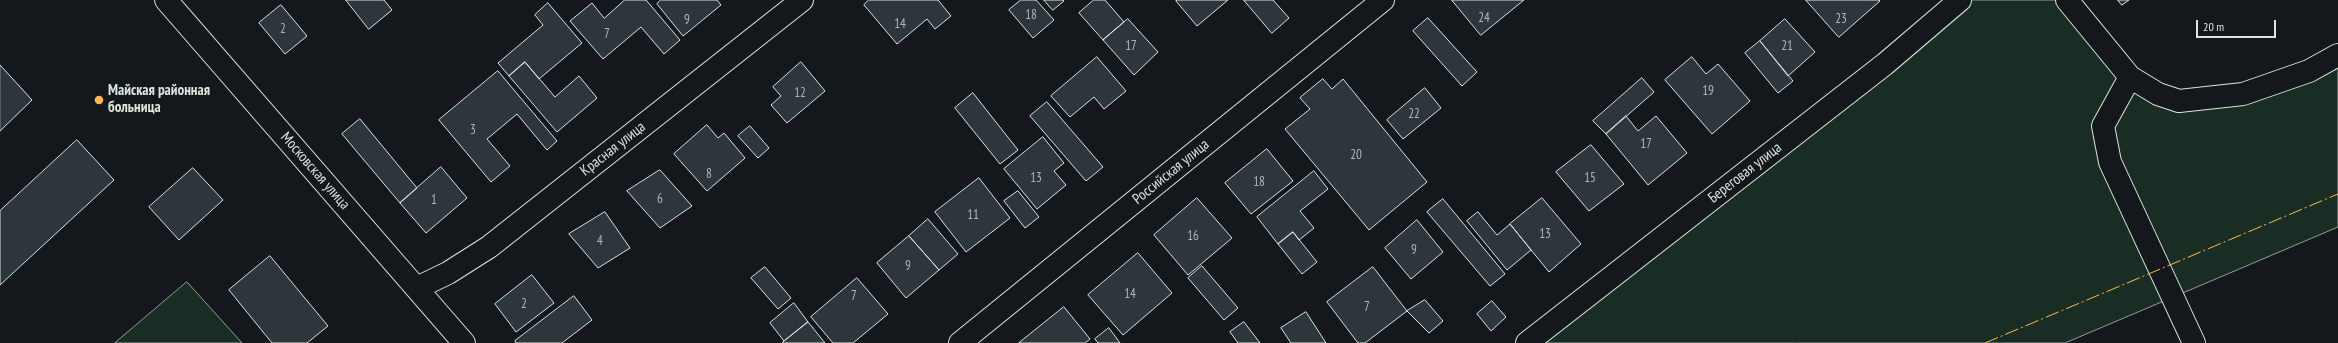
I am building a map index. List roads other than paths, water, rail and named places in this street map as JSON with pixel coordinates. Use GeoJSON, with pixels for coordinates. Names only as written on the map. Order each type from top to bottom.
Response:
{"type":"FeatureCollection","features":[{"type":"Feature","properties":{"kind":"street","name":"Московская улица"},"geometry":{"type":"LineString","coordinates":[[166,0],[464,343]]}},
{"type":"Feature","properties":{"kind":"street","name":"Красная улица"},"geometry":{"type":"LineString","coordinates":[[417,288],[448,273],[489,247],[802,0]]}},
{"type":"Feature","properties":{"kind":"street","name":"Российская улица"},"geometry":{"type":"LineString","coordinates":[[960,343],[1383,0]]}},
{"type":"Feature","properties":{"kind":"street","name":"Береговая улица"},"geometry":{"type":"LineString","coordinates":[[1527,343],[1884,64],[1960,0]]}},
{"type":"Feature","properties":{"kind":"street"},"geometry":{"type":"LineString","coordinates":[[2066,0],[2130,76],[2158,94],[2179,101],[2243,94],[2276,84],[2308,71],[2338,55]]}},
{"type":"Feature","properties":{"kind":"street"},"geometry":{"type":"LineString","coordinates":[[2130,76],[2103,126],[2110,162],[2194,343]]}},
{"type":"Feature","properties":{"kind":"place","name":"Майская районная больница"},"geometry":{"type":"Point","coordinates":[99,100]}}]}
